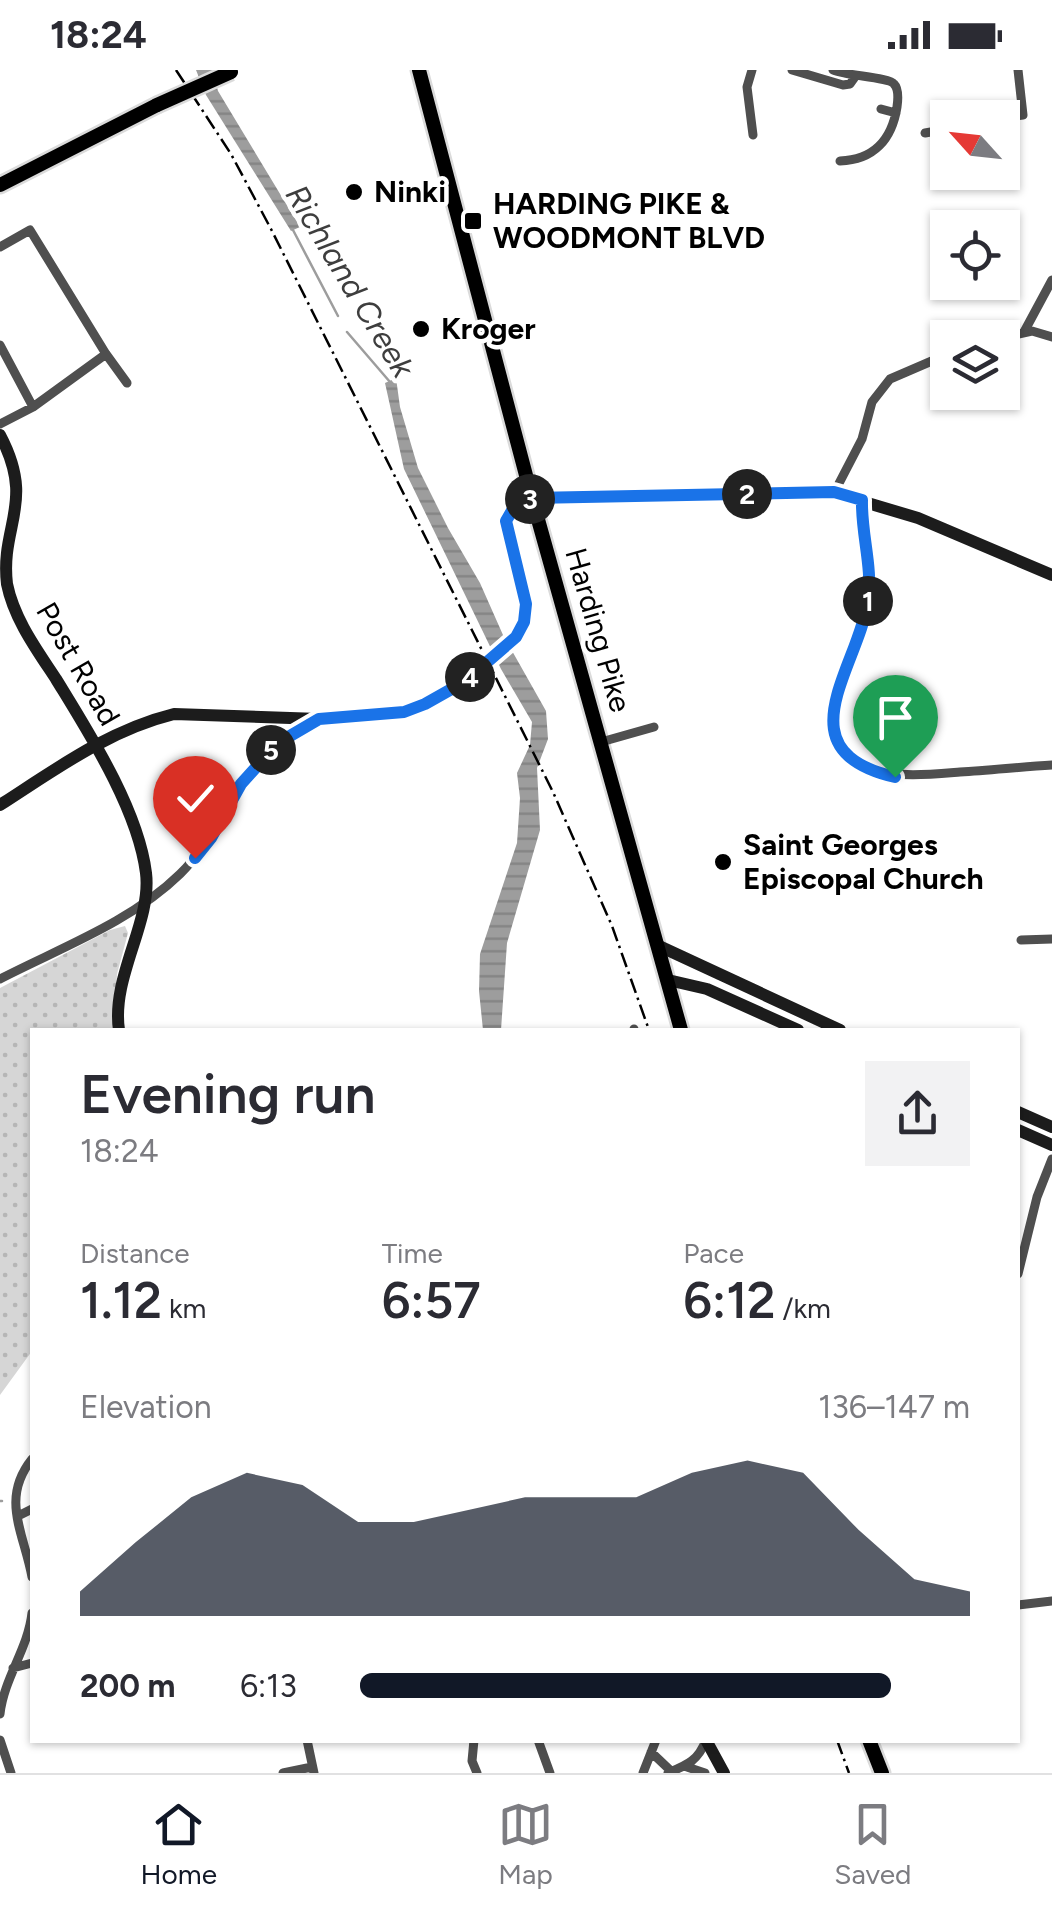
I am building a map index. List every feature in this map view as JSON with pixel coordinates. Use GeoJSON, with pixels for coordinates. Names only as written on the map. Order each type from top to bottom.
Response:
{"type":"FeatureCollection","features":[{"type":"Feature","properties":{"kind":"main road"},"geometry":{"type":"LineString","coordinates":[[0,185],[157,105],[237,70]]}},
{"type":"Feature","properties":{"kind":"main road","name":"Harding Pike"},"geometry":{"type":"LineString","coordinates":[[418,72],[532,498],[681,1028]]}},
{"type":"Feature","properties":{"kind":"main road"},"geometry":{"type":"LineString","coordinates":[[870,1743],[878,1770]]}},
{"type":"Feature","properties":{"kind":"street"},"geometry":{"type":"LineString","coordinates":[[752,70],[747,86],[753,135]]}},
{"type":"Feature","properties":{"kind":"street"},"geometry":{"type":"LineString","coordinates":[[792,70],[843,85],[850,84],[855,77]]}},
{"type":"Feature","properties":{"kind":"street"},"geometry":{"type":"LineString","coordinates":[[833,70],[855,77],[886,79],[894,83],[898,98],[890,132],[878,149],[857,159],[840,161]]}},
{"type":"Feature","properties":{"kind":"street"},"geometry":{"type":"LineString","coordinates":[[1018,70],[1024,114],[1020,115]]}},
{"type":"Feature","properties":{"kind":"street"},"geometry":{"type":"LineString","coordinates":[[881,109],[896,113]]}},
{"type":"Feature","properties":{"kind":"street"},"geometry":{"type":"LineString","coordinates":[[925,133],[930,132]]}},
{"type":"Feature","properties":{"kind":"street"},"geometry":{"type":"LineString","coordinates":[[0,247],[30,230],[127,383]]}},
{"type":"Feature","properties":{"kind":"street"},"geometry":{"type":"LineString","coordinates":[[1024,332],[1052,280]]}},
{"type":"Feature","properties":{"kind":"street"},"geometry":{"type":"LineString","coordinates":[[1020,333],[1052,337]]}},
{"type":"Feature","properties":{"kind":"street"},"geometry":{"type":"LineString","coordinates":[[0,345],[32,407]]}},
{"type":"Feature","properties":{"kind":"street"},"geometry":{"type":"LineString","coordinates":[[0,424],[32,407],[106,354]]}},
{"type":"Feature","properties":{"kind":"street"},"geometry":{"type":"LineString","coordinates":[[834,492],[862,439],[872,402],[890,380],[930,362]]}},
{"type":"Feature","properties":{"kind":"street","name":"Post Road"},"geometry":{"type":"LineString","coordinates":[[0,435],[13,462],[17,488],[6,557],[7,584],[24,630],[96,743],[143,854],[147,878],[144,905],[122,986],[119,1028]]}},
{"type":"Feature","properties":{"kind":"street"},"geometry":{"type":"LineString","coordinates":[[0,805],[96,743],[135,725],[174,714],[319,719],[404,712],[464,682],[521,629],[526,614],[506,521],[517,502],[532,498],[834,492],[918,518],[1052,576]]}},
{"type":"Feature","properties":{"kind":"street"},"geometry":{"type":"LineString","coordinates":[[862,500],[870,582],[860,630],[832,712],[841,746],[856,763],[895,777],[1052,765]]}},
{"type":"Feature","properties":{"kind":"street"},"geometry":{"type":"LineString","coordinates":[[0,979],[144,905],[203,848],[241,784],[260,761],[278,743],[319,719]]}},
{"type":"Feature","properties":{"kind":"street"},"geometry":{"type":"LineString","coordinates":[[601,742],[654,727]]}},
{"type":"Feature","properties":{"kind":"street"},"geometry":{"type":"LineString","coordinates":[[1021,940],[1052,940]]}},
{"type":"Feature","properties":{"kind":"street"},"geometry":{"type":"LineString","coordinates":[[659,946],[756,992],[811,1024]]}},
{"type":"Feature","properties":{"kind":"street"},"geometry":{"type":"LineString","coordinates":[[668,980],[696,985],[794,1028]]}},
{"type":"Feature","properties":{"kind":"street"},"geometry":{"type":"LineString","coordinates":[[748,1007],[756,992]]}},
{"type":"Feature","properties":{"kind":"street"},"geometry":{"type":"LineString","coordinates":[[1020,1113],[1052,1127]]}},
{"type":"Feature","properties":{"kind":"street"},"geometry":{"type":"LineString","coordinates":[[1020,1131],[1052,1145]]}},
{"type":"Feature","properties":{"kind":"street"},"geometry":{"type":"LineString","coordinates":[[1020,1266],[1037,1197],[1052,1159]]}},
{"type":"Feature","properties":{"kind":"street"},"geometry":{"type":"LineString","coordinates":[[30,1462],[15,1488],[30,1565]]}},
{"type":"Feature","properties":{"kind":"street"},"geometry":{"type":"LineString","coordinates":[[18,1516],[30,1511]]}},
{"type":"Feature","properties":{"kind":"street"},"geometry":{"type":"LineString","coordinates":[[1020,1605],[1052,1600]]}},
{"type":"Feature","properties":{"kind":"street"},"geometry":{"type":"LineString","coordinates":[[0,1714],[13,1668],[30,1639]]}},
{"type":"Feature","properties":{"kind":"street"},"geometry":{"type":"LineString","coordinates":[[13,1668],[30,1664]]}},
{"type":"Feature","properties":{"kind":"street"},"geometry":{"type":"LineString","coordinates":[[0,1740],[11,1773]]}},
{"type":"Feature","properties":{"kind":"street"},"geometry":{"type":"LineString","coordinates":[[282,1773],[313,1770],[308,1743]]}},
{"type":"Feature","properties":{"kind":"street"},"geometry":{"type":"LineString","coordinates":[[474,1743],[472,1761],[477,1773]]}},
{"type":"Feature","properties":{"kind":"street"},"geometry":{"type":"LineString","coordinates":[[539,1743],[550,1773]]}},
{"type":"Feature","properties":{"kind":"street"},"geometry":{"type":"LineString","coordinates":[[643,1773],[655,1743]]}},
{"type":"Feature","properties":{"kind":"street"},"geometry":{"type":"LineString","coordinates":[[651,1752],[669,1772],[687,1767],[700,1755],[705,1743]]}},
{"type":"Feature","properties":{"kind":"street"},"geometry":{"type":"LineString","coordinates":[[708,1743],[724,1773]]}},
{"type":"Feature","properties":{"kind":"street"},"geometry":{"type":"LineString","coordinates":[[687,1767],[705,1773]]}},
{"type":"Feature","properties":{"kind":"shaded area"},"geometry":{"type":"Polygon","coordinates":[[[196,70],[212,70],[218,91],[300,227],[291,231],[206,95],[196,70]]]}},
{"type":"Feature","properties":{"kind":"shaded area"},"geometry":{"type":"Polygon","coordinates":[[[396,378],[400,407],[418,468],[546,711],[548,739],[537,768],[540,830],[507,943],[501,1028],[483,1028],[480,954],[517,843],[517,773],[530,745],[532,722],[501,669],[404,469],[385,383],[396,378]]]}},
{"type":"Feature","properties":{"kind":"shaded area"},"geometry":{"type":"Polygon","coordinates":[[[125,926],[128,933],[117,974],[114,1028],[30,1028],[30,1354],[0,1395],[0,988],[110,930],[125,926]]]}},
{"type":"Feature","properties":{"kind":"waterway","name":"Richland Creek"},"geometry":{"type":"LineString","coordinates":[[293,230],[338,316]]}},
{"type":"Feature","properties":{"kind":"waterway","name":"Richland Creek"},"geometry":{"type":"LineString","coordinates":[[347,332],[390,382]]}},
{"type":"Feature","properties":{"kind":"railway"},"geometry":{"type":"LineString","coordinates":[[176,70],[231,154],[271,229],[553,792],[612,926],[648,1028]]}},
{"type":"Feature","properties":{"kind":"railway"},"geometry":{"type":"LineString","coordinates":[[838,1743],[849,1773]]}},
{"type":"Feature","properties":{"kind":"place","name":"Ninki"},"geometry":{"type":"Point","coordinates":[354,192]}},
{"type":"Feature","properties":{"kind":"place","name":"HARDING PIKE & WOODMONT BLVD"},"geometry":{"type":"Point","coordinates":[473,221]}},
{"type":"Feature","properties":{"kind":"place","name":"Kroger"},"geometry":{"type":"Point","coordinates":[421,329]}},
{"type":"Feature","properties":{"kind":"place","name":"Saint Georges Episcopal Church"},"geometry":{"type":"Point","coordinates":[723,862]}},
{"type":"Feature","properties":{"kind":"route"},"geometry":{"type":"LineString","coordinates":[[195,858],[211,838],[241,784],[278,743],[319,719],[404,712],[425,704],[464,682],[516,637],[524,622],[526,604],[506,521],[517,502],[532,498],[834,492],[862,500],[870,582],[867,606],[832,712],[841,746],[856,763],[895,777]]}}]}
